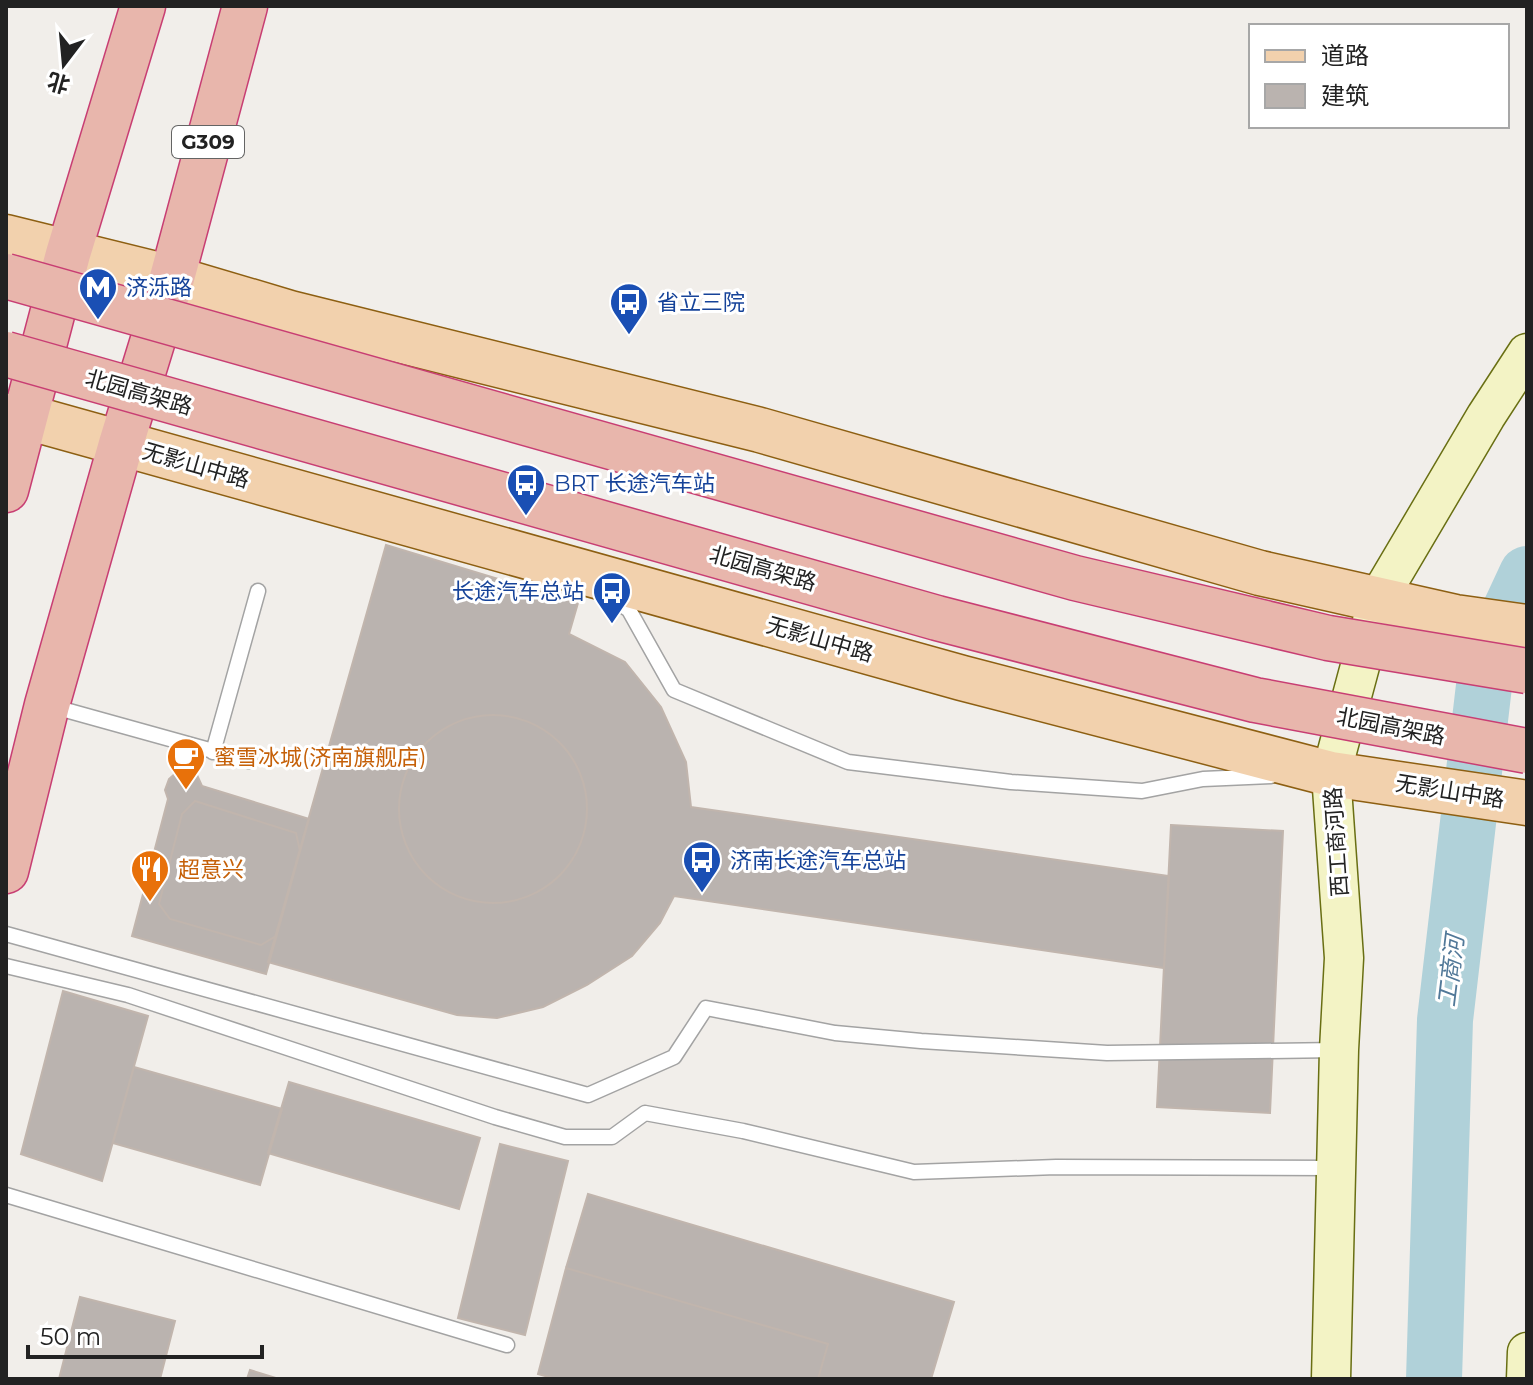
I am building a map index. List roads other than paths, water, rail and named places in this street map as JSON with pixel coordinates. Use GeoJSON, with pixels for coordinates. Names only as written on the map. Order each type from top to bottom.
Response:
{"type":"FeatureCollection","features":[{"type":"Feature","properties":{"kind":"highway"},"geometry":{"type":"LineString","coordinates":[[6,490],[13,410],[68,254],[143,6]]}},
{"type":"Feature","properties":{"kind":"highway","name":"G309"},"geometry":{"type":"LineString","coordinates":[[6,871],[47,705],[172,278],[245,6]]}},
{"type":"Feature","properties":{"kind":"highway"},"geometry":{"type":"LineString","coordinates":[[6,276],[1075,578],[1328,638],[1527,671]]}},
{"type":"Feature","properties":{"kind":"highway","name":"北园高架路"},"geometry":{"type":"LineString","coordinates":[[6,354],[952,622],[1255,700],[1527,751]]}},
{"type":"Feature","properties":{"kind":"main road"},"geometry":{"type":"LineString","coordinates":[[6,237],[172,278],[290,313],[760,430],[1260,573],[1455,617],[1527,627]]}},
{"type":"Feature","properties":{"kind":"main road","name":"西工商河路"},"geometry":{"type":"LineString","coordinates":[[1331,1379],[1344,958],[1331,774],[1397,604],[1486,416],[1527,353]]}},
{"type":"Feature","properties":{"kind":"main road","name":"无影山中路"},"geometry":{"type":"LineString","coordinates":[[13,410],[121,444],[962,678],[1331,774],[1520,802]]}},
{"type":"Feature","properties":{"kind":"main road"},"geometry":{"type":"LineString","coordinates":[[1526,1379],[1527,1352]]}},
{"type":"Feature","properties":{"kind":"lane"},"geometry":{"type":"LineString","coordinates":[[564,567],[629,610],[674,690],[848,762],[1011,782],[1142,791],[1203,779],[1331,774]]}},
{"type":"Feature","properties":{"kind":"lane"},"geometry":{"type":"LineString","coordinates":[[213,752],[258,591]]}},
{"type":"Feature","properties":{"kind":"lane"},"geometry":{"type":"LineString","coordinates":[[47,705],[249,761]]}},
{"type":"Feature","properties":{"kind":"lane"},"geometry":{"type":"LineString","coordinates":[[6,934],[588,1095],[674,1057],[706,1008],[835,1033],[921,1041],[1107,1053],[1339,1050]]}},
{"type":"Feature","properties":{"kind":"lane"},"geometry":{"type":"LineString","coordinates":[[6,966],[128,995],[495,1117],[565,1137],[612,1137],[645,1113],[743,1131],[914,1172],[1056,1167],[1337,1168]]}},
{"type":"Feature","properties":{"kind":"lane"},"geometry":{"type":"LineString","coordinates":[[6,1195],[507,1345]]}},
{"type":"Feature","properties":{"kind":"waterway","name":"工商河"},"geometry":{"type":"LineString","coordinates":[[1434,1379],[1445,1020],[1487,660],[1527,574]]}},
{"type":"Feature","properties":{"kind":"place","name":"济泺路"},"geometry":{"type":"Point","coordinates":[98,321]}},
{"type":"Feature","properties":{"kind":"place","name":"省立三院"},"geometry":{"type":"Point","coordinates":[629,336]}},
{"type":"Feature","properties":{"kind":"place","name":"BRT 长途汽车站"},"geometry":{"type":"Point","coordinates":[526,517]}},
{"type":"Feature","properties":{"kind":"place","name":"长途汽车总站"},"geometry":{"type":"Point","coordinates":[612,625]}},
{"type":"Feature","properties":{"kind":"place","name":"蜜雪冰城(济南旗舰店)"},"geometry":{"type":"Point","coordinates":[186,791]}},
{"type":"Feature","properties":{"kind":"place","name":"济南长途汽车总站"},"geometry":{"type":"Point","coordinates":[702,894]}},
{"type":"Feature","properties":{"kind":"place","name":"超意兴"},"geometry":{"type":"Point","coordinates":[150,903]}}]}
